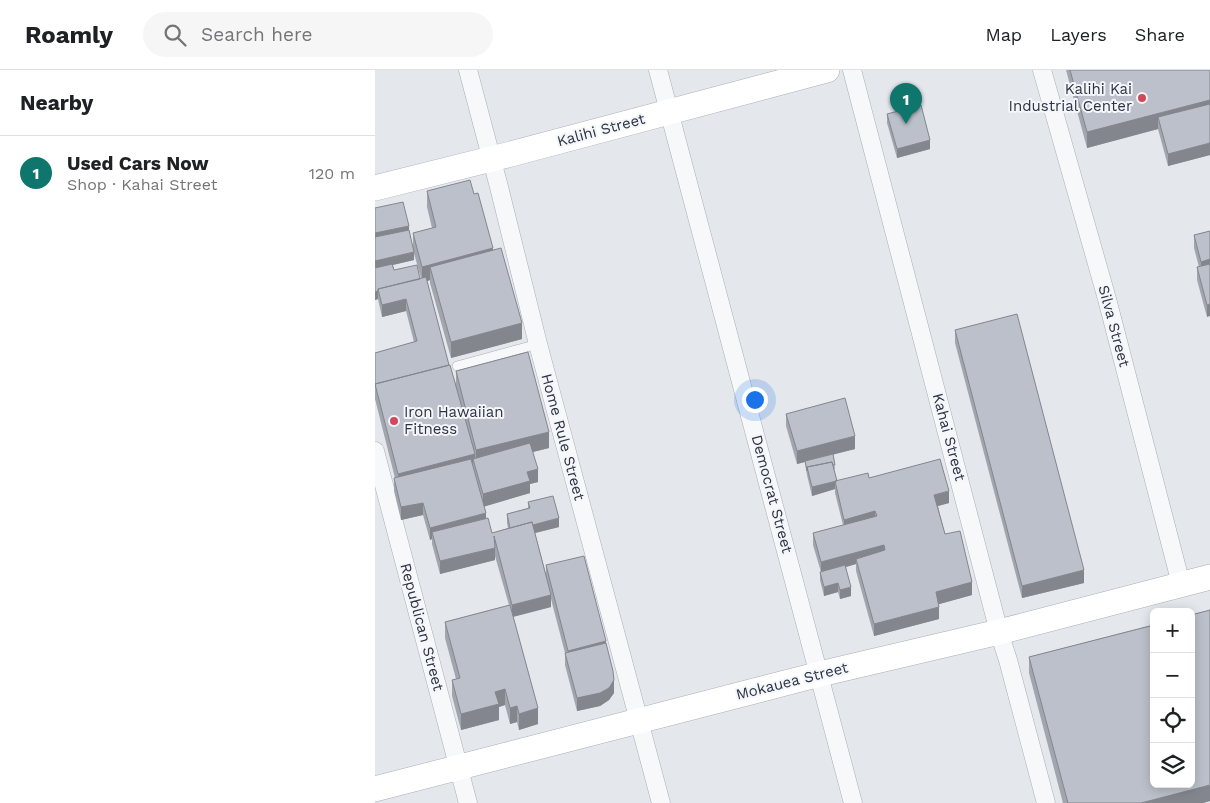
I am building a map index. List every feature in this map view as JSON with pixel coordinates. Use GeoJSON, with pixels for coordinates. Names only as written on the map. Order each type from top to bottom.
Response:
{"type":"FeatureCollection","features":[{"type":"Feature","properties":{"kind":"street","name":"Home Rule Street"},"geometry":{"type":"LineString","coordinates":[[467,70],[661,803]]}},
{"type":"Feature","properties":{"kind":"street","name":"Democrat Street"},"geometry":{"type":"LineString","coordinates":[[658,70],[853,803]]}},
{"type":"Feature","properties":{"kind":"street","name":"Kalihi Street"},"geometry":{"type":"LineString","coordinates":[[375,188],[827,70]]}},
{"type":"Feature","properties":{"kind":"street","name":"Kahai Street"},"geometry":{"type":"LineString","coordinates":[[852,70],[999,632],[1046,803]]}},
{"type":"Feature","properties":{"kind":"street","name":"Silva Street"},"geometry":{"type":"LineString","coordinates":[[1042,70],[1107,299],[1181,584]]}},
{"type":"Feature","properties":{"kind":"street","name":"Republican Street"},"geometry":{"type":"LineString","coordinates":[[375,451],[468,803]]}},
{"type":"Feature","properties":{"kind":"street","name":"Mokauea Street"},"geometry":{"type":"LineString","coordinates":[[375,789],[819,674],[999,632],[1210,577]]}},
{"type":"Feature","properties":{"kind":"lane"},"geometry":{"type":"LineString","coordinates":[[457,366],[538,344]]}},
{"type":"Feature","properties":{"kind":"building","name":"Kalihi Kai Industrial Center"},"geometry":{"type":"Polygon","coordinates":[[[1070,70],[1210,70],[1210,100],[1087,132],[1070,70]]]}},
{"type":"Feature","properties":{"kind":"building"},"geometry":{"type":"Polygon","coordinates":[[[1210,104],[1210,143],[1168,154],[1158,117],[1210,104]]]}},
{"type":"Feature","properties":{"kind":"building"},"geometry":{"type":"Polygon","coordinates":[[[921,105],[930,140],[897,149],[887,114],[921,105]]]}},
{"type":"Feature","properties":{"kind":"building"},"geometry":{"type":"Polygon","coordinates":[[[470,180],[474,194],[478,193],[493,248],[422,267],[413,233],[436,227],[427,191],[470,180]]]}},
{"type":"Feature","properties":{"kind":"building"},"geometry":{"type":"Polygon","coordinates":[[[403,202],[409,226],[375,233],[375,208],[403,202]]]}},
{"type":"Feature","properties":{"kind":"building"},"geometry":{"type":"Polygon","coordinates":[[[409,230],[414,252],[375,261],[375,237],[409,230]]]}},
{"type":"Feature","properties":{"kind":"building"},"geometry":{"type":"Polygon","coordinates":[[[1210,231],[1210,259],[1201,262],[1194,235],[1210,231]]]}},
{"type":"Feature","properties":{"kind":"building"},"geometry":{"type":"Polygon","coordinates":[[[501,248],[522,323],[451,342],[430,267],[501,248]]]}},
{"type":"Feature","properties":{"kind":"building"},"geometry":{"type":"Polygon","coordinates":[[[392,264],[394,270],[417,265],[420,279],[378,289],[375,292],[375,268],[392,264]]]}},
{"type":"Feature","properties":{"kind":"building"},"geometry":{"type":"Polygon","coordinates":[[[1210,264],[1210,304],[1207,305],[1197,267],[1210,264]]]}},
{"type":"Feature","properties":{"kind":"building"},"geometry":{"type":"Polygon","coordinates":[[[426,277],[449,365],[375,384],[375,353],[417,341],[406,299],[382,305],[378,289],[426,277]]]}},
{"type":"Feature","properties":{"kind":"building"},"geometry":{"type":"Polygon","coordinates":[[[1017,314],[1084,570],[1022,586],[955,330],[1017,314]]]}},
{"type":"Feature","properties":{"kind":"building"},"geometry":{"type":"Polygon","coordinates":[[[528,352],[549,432],[476,450],[456,371],[528,352]]]}},
{"type":"Feature","properties":{"kind":"building"},"geometry":{"type":"Polygon","coordinates":[[[450,365],[475,454],[398,474],[375,384],[450,365]]]}},
{"type":"Feature","properties":{"kind":"building"},"geometry":{"type":"Polygon","coordinates":[[[845,398],[855,436],[797,451],[786,414],[845,398]]]}},
{"type":"Feature","properties":{"kind":"building"},"geometry":{"type":"Polygon","coordinates":[[[530,443],[538,469],[527,472],[530,481],[483,494],[473,459],[530,443]]]}},
{"type":"Feature","properties":{"kind":"building"},"geometry":{"type":"Polygon","coordinates":[[[833,454],[835,465],[832,462],[807,467],[807,471],[805,461],[833,454]]]}},
{"type":"Feature","properties":{"kind":"building"},"geometry":{"type":"Polygon","coordinates":[[[471,459],[486,513],[430,528],[423,503],[401,507],[394,478],[471,459]]]}},
{"type":"Feature","properties":{"kind":"building"},"geometry":{"type":"Polygon","coordinates":[[[940,459],[949,491],[934,495],[945,534],[960,531],[972,582],[936,592],[939,607],[874,624],[856,559],[885,550],[884,545],[821,562],[813,533],[877,516],[875,511],[844,520],[835,481],[868,473],[869,478],[940,459]]]}},
{"type":"Feature","properties":{"kind":"building"},"geometry":{"type":"Polygon","coordinates":[[[832,462],[837,481],[812,487],[807,467],[832,462]]]}},
{"type":"Feature","properties":{"kind":"building"},"geometry":{"type":"Polygon","coordinates":[[[553,496],[559,518],[533,525],[532,522],[510,528],[507,514],[530,508],[528,502],[553,496]]]}},
{"type":"Feature","properties":{"kind":"building"},"geometry":{"type":"Polygon","coordinates":[[[488,518],[492,533],[532,522],[551,595],[512,605],[494,536],[495,548],[440,561],[432,532],[488,518]]]}},
{"type":"Feature","properties":{"kind":"building"},"geometry":{"type":"Polygon","coordinates":[[[584,556],[606,641],[568,651],[546,565],[584,556]]]}},
{"type":"Feature","properties":{"kind":"building"},"geometry":{"type":"Polygon","coordinates":[[[845,565],[851,587],[840,590],[838,583],[824,587],[820,572],[845,565]]]}},
{"type":"Feature","properties":{"kind":"building"},"geometry":{"type":"Polygon","coordinates":[[[510,605],[538,708],[519,714],[517,706],[510,708],[505,689],[495,692],[499,704],[461,714],[452,680],[460,678],[445,622],[510,605]]]}},
{"type":"Feature","properties":{"kind":"building"},"geometry":{"type":"Polygon","coordinates":[[[1210,610],[1210,785],[1141,803],[1068,803],[1029,657],[1150,626],[1150,788],[1195,788],[1195,614],[1210,610]]]}},
{"type":"Feature","properties":{"kind":"building"},"geometry":{"type":"Polygon","coordinates":[[[606,643],[614,680],[609,688],[600,693],[577,698],[565,653],[606,643]]]}},
{"type":"Feature","properties":{"kind":"place","name":"Kalihi Kai Industrial Center"},"geometry":{"type":"Point","coordinates":[1142,98]}},
{"type":"Feature","properties":{"kind":"place","name":"Used Cars Now"},"geometry":{"type":"Point","coordinates":[906,124]}},
{"type":"Feature","properties":{"kind":"place","name":"Iron Hawaiian Fitness"},"geometry":{"type":"Point","coordinates":[394,421]}}]}
